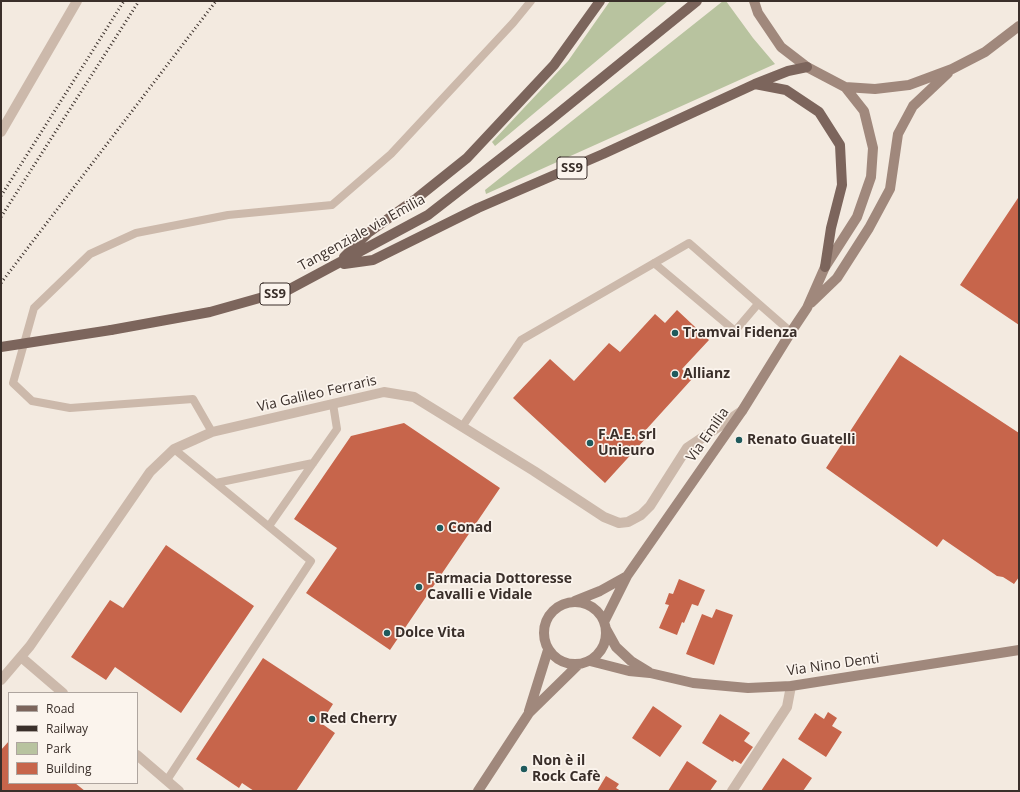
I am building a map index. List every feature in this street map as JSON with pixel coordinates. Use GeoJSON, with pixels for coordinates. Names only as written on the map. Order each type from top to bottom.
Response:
{"type":"FeatureCollection","features":[{"type":"Feature","properties":{"kind":"main road","name":"SS9"},"geometry":{"type":"LineString","coordinates":[[336,265],[368,233],[467,158],[554,65],[600,1]]}},
{"type":"Feature","properties":{"kind":"main road","name":"Tangenziale via Emilia"},"geometry":{"type":"LineString","coordinates":[[1,347],[111,330],[210,312],[288,290],[428,214],[555,116],[697,1]]}},
{"type":"Feature","properties":{"kind":"main road","name":"Via Emilia"},"geometry":{"type":"LineString","coordinates":[[754,1],[758,13],[782,47],[806,67],[845,86],[875,89],[909,85],[952,69],[985,52],[1019,26]]}},
{"type":"Feature","properties":{"kind":"main road","name":"SS9"},"geometry":{"type":"LineString","coordinates":[[336,265],[373,260],[478,208],[603,154],[755,84],[788,71],[806,67]]}},
{"type":"Feature","properties":{"kind":"main road","name":"Via Emilia"},"geometry":{"type":"LineString","coordinates":[[806,308],[837,278],[869,228],[890,189],[898,134],[913,106],[952,69]]}},
{"type":"Feature","properties":{"kind":"main road"},"geometry":{"type":"LineString","coordinates":[[755,84],[786,90],[819,112],[840,144],[842,184],[829,236],[825,267]]}},
{"type":"Feature","properties":{"kind":"main road","name":"Via Emilia"},"geometry":{"type":"LineString","coordinates":[[605,624],[627,576],[742,411],[806,308],[825,267],[857,217],[871,177],[874,148],[864,111],[845,86]]}},
{"type":"Feature","properties":{"kind":"main road","name":"Via Emilia"},"geometry":{"type":"LineString","coordinates":[[573,602],[600,591],[627,576]]}},
{"type":"Feature","properties":{"kind":"main road"},"geometry":{"type":"LineString","coordinates":[[529,713],[548,650],[544,636],[547,619],[559,606],[573,602],[583,603],[592,607],[599,613],[605,624],[606,637],[598,655],[590,661],[578,664],[561,661],[548,650]]}},
{"type":"Feature","properties":{"kind":"main road","name":"Via Nino Denti"},"geometry":{"type":"LineString","coordinates":[[605,624],[616,648],[631,661],[650,673]]}},
{"type":"Feature","properties":{"kind":"main road","name":"Via Nino Denti"},"geometry":{"type":"LineString","coordinates":[[590,661],[629,671],[650,673],[693,683],[748,688],[791,686],[1019,650]]}},
{"type":"Feature","properties":{"kind":"main road"},"geometry":{"type":"LineString","coordinates":[[478,791],[529,713],[578,664]]}},
{"type":"Feature","properties":{"kind":"street"},"geometry":{"type":"LineString","coordinates":[[1,132],[77,1]]}},
{"type":"Feature","properties":{"kind":"street","name":"Via Galileo Ferraris"},"geometry":{"type":"LineString","coordinates":[[1,680],[35,639],[150,472],[174,449],[212,432],[384,392],[414,397],[526,466],[611,522],[628,522],[641,515],[650,506],[687,448],[742,411]]}},
{"type":"Feature","properties":{"kind":"street"},"geometry":{"type":"LineString","coordinates":[[20,657],[62,692]]}},
{"type":"Feature","properties":{"kind":"street"},"geometry":{"type":"LineString","coordinates":[[732,791],[787,707],[791,686]]}},
{"type":"Feature","properties":{"kind":"street"},"geometry":{"type":"LineString","coordinates":[[138,756],[179,791]]}},
{"type":"Feature","properties":{"kind":"lane"},"geometry":{"type":"LineString","coordinates":[[212,432],[193,399],[70,408],[32,401],[14,383],[34,308],[90,254],[136,233],[228,215],[332,204],[391,154],[513,23],[531,1]]}},
{"type":"Feature","properties":{"kind":"lane"},"geometry":{"type":"LineString","coordinates":[[462,427],[521,340],[689,243],[791,332]]}},
{"type":"Feature","properties":{"kind":"lane"},"geometry":{"type":"LineString","coordinates":[[654,263],[735,331],[758,304]]}},
{"type":"Feature","properties":{"kind":"lane"},"geometry":{"type":"LineString","coordinates":[[269,526],[337,429],[333,404]]}},
{"type":"Feature","properties":{"kind":"lane"},"geometry":{"type":"LineString","coordinates":[[166,780],[312,561],[174,449]]}},
{"type":"Feature","properties":{"kind":"lane"},"geometry":{"type":"LineString","coordinates":[[216,483],[313,463]]}},
{"type":"Feature","properties":{"kind":"green space"},"geometry":{"type":"Polygon","coordinates":[[[610,1],[668,1],[495,146],[492,142],[568,61],[610,1]]]}},
{"type":"Feature","properties":{"kind":"green space"},"geometry":{"type":"Polygon","coordinates":[[[723,1],[726,1],[753,38],[775,64],[486,194],[485,190],[723,1]]]}},
{"type":"Feature","properties":{"kind":"building"},"geometry":{"type":"Polygon","coordinates":[[[1018,198],[1019,199],[1019,325],[960,285],[1018,198]]]}},
{"type":"Feature","properties":{"kind":"building"},"geometry":{"type":"Polygon","coordinates":[[[677,310],[709,340],[682,369],[692,379],[643,433],[647,437],[605,483],[513,398],[550,359],[574,381],[609,343],[620,352],[655,314],[665,323],[677,310]]]}},
{"type":"Feature","properties":{"kind":"building"},"geometry":{"type":"Polygon","coordinates":[[[900,355],[1019,433],[1019,577],[1014,584],[1003,577],[997,576],[943,539],[937,547],[826,468],[900,355]]]}},
{"type":"Feature","properties":{"kind":"building"},"geometry":{"type":"Polygon","coordinates":[[[404,423],[500,488],[390,650],[306,593],[337,548],[294,519],[351,436],[404,423]]]}},
{"type":"Feature","properties":{"kind":"building"},"geometry":{"type":"Polygon","coordinates":[[[166,545],[254,606],[181,713],[115,667],[106,680],[71,657],[110,600],[123,608],[166,545]]]}},
{"type":"Feature","properties":{"kind":"building"},"geometry":{"type":"Polygon","coordinates":[[[679,579],[705,590],[698,606],[692,604],[677,635],[659,628],[669,605],[665,604],[669,593],[673,594],[679,579]]]}},
{"type":"Feature","properties":{"kind":"building"},"geometry":{"type":"Polygon","coordinates":[[[716,609],[733,615],[714,665],[686,654],[702,614],[712,618],[716,609]]]}},
{"type":"Feature","properties":{"kind":"building"},"geometry":{"type":"Polygon","coordinates":[[[263,658],[333,704],[321,723],[335,733],[296,791],[254,791],[242,783],[239,788],[196,759],[263,658]]]}},
{"type":"Feature","properties":{"kind":"building"},"geometry":{"type":"Polygon","coordinates":[[[653,706],[682,726],[660,757],[632,738],[653,706]]]}},
{"type":"Feature","properties":{"kind":"building"},"geometry":{"type":"Polygon","coordinates":[[[828,712],[837,718],[832,726],[842,732],[826,757],[798,739],[815,713],[824,719],[828,712]]]}},
{"type":"Feature","properties":{"kind":"building"},"geometry":{"type":"Polygon","coordinates":[[[720,714],[750,733],[744,741],[753,747],[741,764],[734,760],[733,762],[702,743],[720,714]]]}},
{"type":"Feature","properties":{"kind":"building"},"geometry":{"type":"Polygon","coordinates":[[[8,742],[8,784],[76,784],[85,791],[1,791],[1,750],[8,742]]]}},
{"type":"Feature","properties":{"kind":"building"},"geometry":{"type":"Polygon","coordinates":[[[783,758],[812,778],[803,791],[761,791],[783,758]]]}},
{"type":"Feature","properties":{"kind":"building"},"geometry":{"type":"Polygon","coordinates":[[[687,761],[717,781],[710,791],[668,791],[687,761]]]}},
{"type":"Feature","properties":{"kind":"building"},"geometry":{"type":"Polygon","coordinates":[[[606,776],[619,784],[616,788],[621,791],[597,791],[606,776]]]}},
{"type":"Feature","properties":{"kind":"railway"},"geometry":{"type":"LineString","coordinates":[[1,196],[124,1]]}},
{"type":"Feature","properties":{"kind":"railway"},"geometry":{"type":"LineString","coordinates":[[1,217],[139,1]]}},
{"type":"Feature","properties":{"kind":"railway"},"geometry":{"type":"LineString","coordinates":[[1,283],[216,1]]}},
{"type":"Feature","properties":{"kind":"place","name":"Tramvai Fidenza"},"geometry":{"type":"Point","coordinates":[675,333]}},
{"type":"Feature","properties":{"kind":"place","name":"Allianz"},"geometry":{"type":"Point","coordinates":[675,374]}},
{"type":"Feature","properties":{"kind":"place","name":"Renato Guatelli"},"geometry":{"type":"Point","coordinates":[739,440]}},
{"type":"Feature","properties":{"kind":"place","name":"F.A.E. srl Unieuro"},"geometry":{"type":"Point","coordinates":[590,443]}},
{"type":"Feature","properties":{"kind":"place","name":"Conad"},"geometry":{"type":"Point","coordinates":[440,528]}},
{"type":"Feature","properties":{"kind":"place","name":"Farmacia Dottoresse Cavalli e Vidale"},"geometry":{"type":"Point","coordinates":[419,587]}},
{"type":"Feature","properties":{"kind":"place","name":"Dolce Vita"},"geometry":{"type":"Point","coordinates":[387,633]}},
{"type":"Feature","properties":{"kind":"place","name":"Red Cherry"},"geometry":{"type":"Point","coordinates":[312,719]}},
{"type":"Feature","properties":{"kind":"place","name":"Non è il Rock Cafè"},"geometry":{"type":"Point","coordinates":[524,769]}}]}
